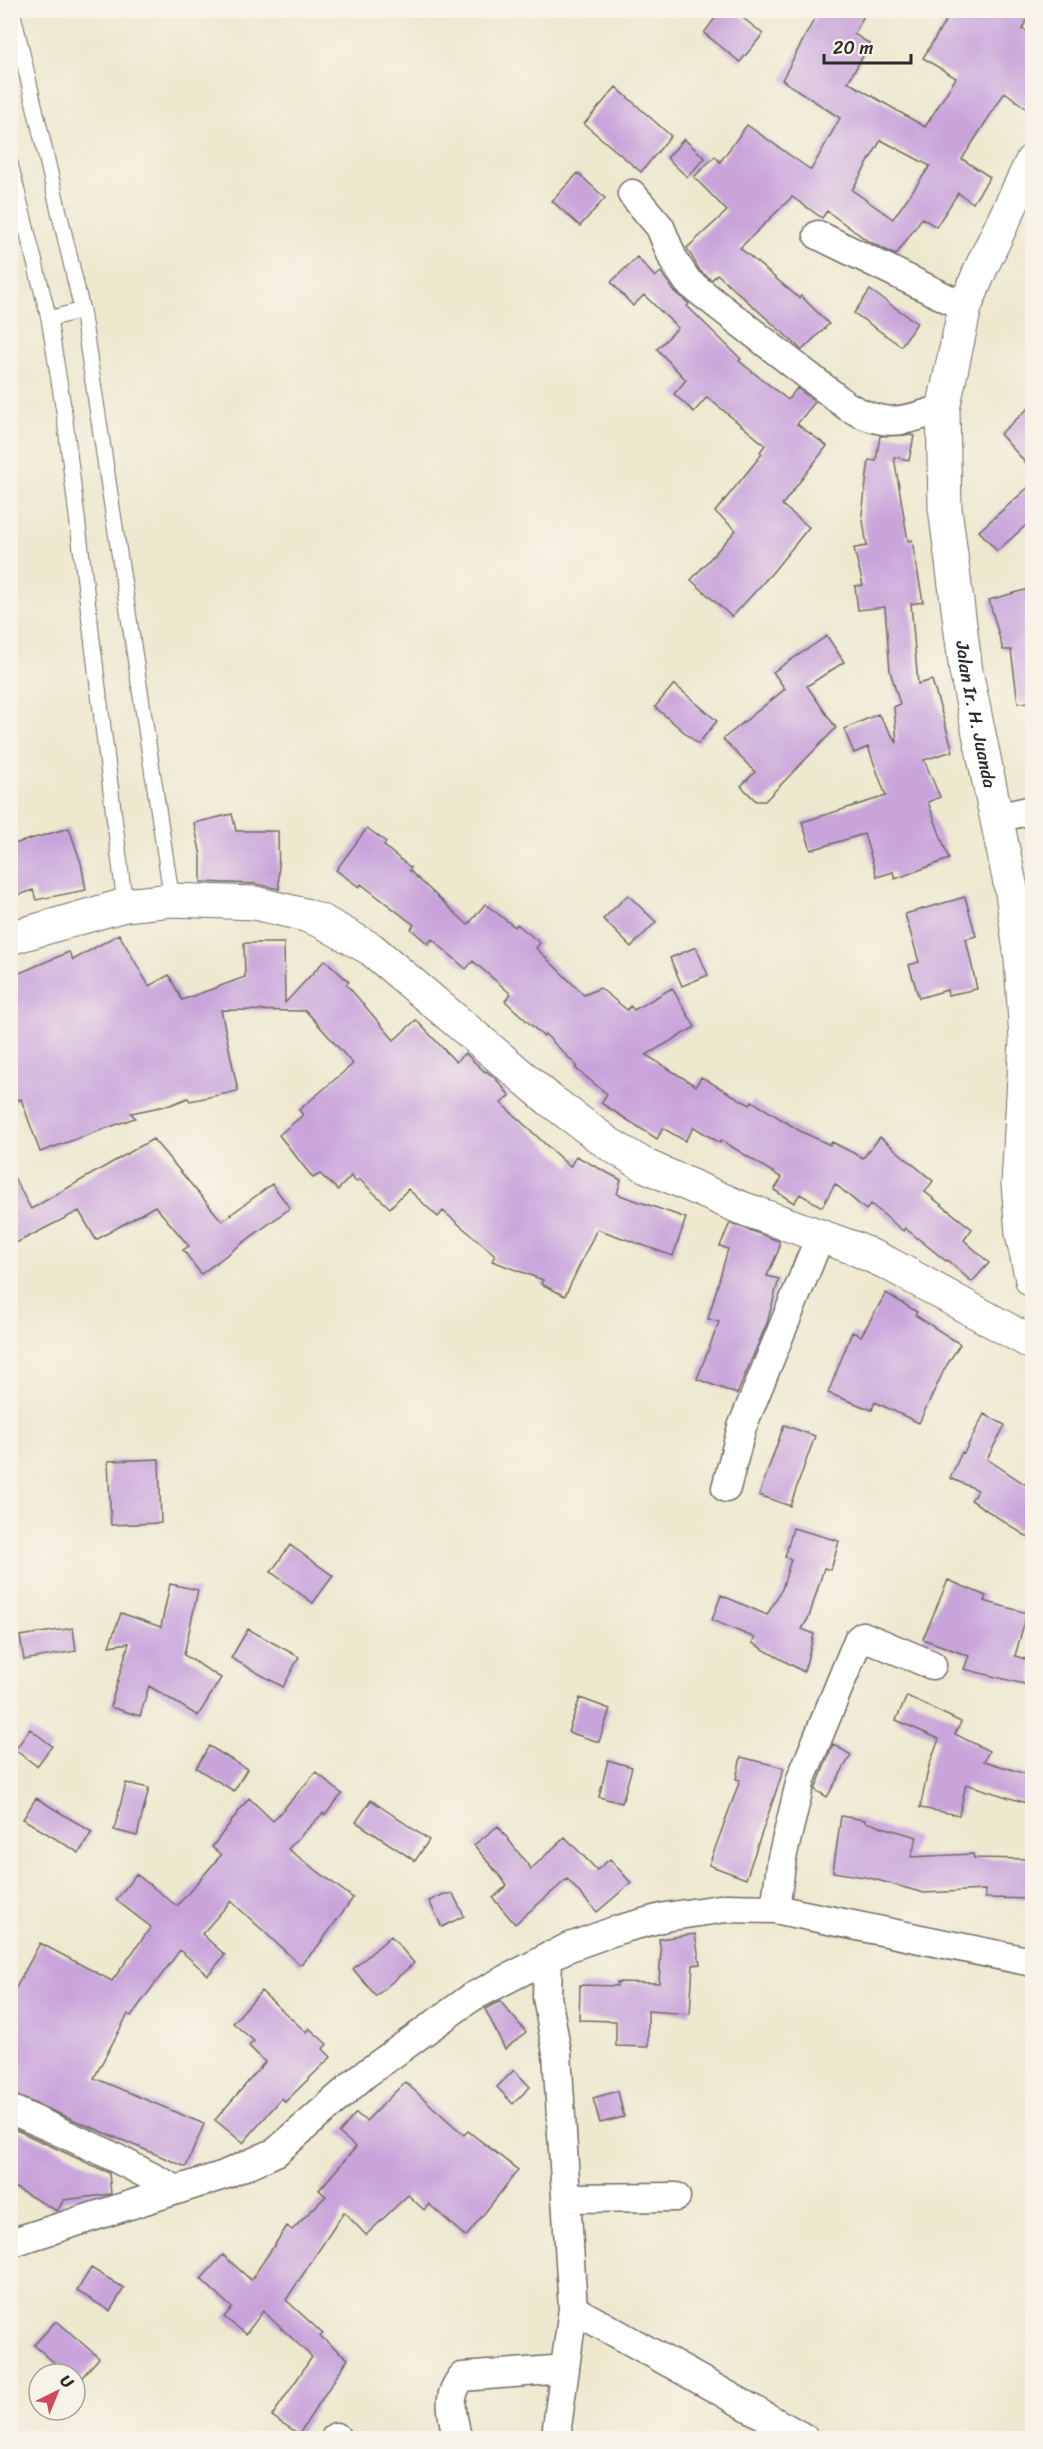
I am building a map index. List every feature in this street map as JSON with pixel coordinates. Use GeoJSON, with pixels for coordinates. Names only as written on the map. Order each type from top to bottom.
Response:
{"type":"FeatureCollection","features":[{"type":"Feature","properties":{"kind":"street","name":"Jalan Ir. H. Juanda"},"geometry":{"type":"LineString","coordinates":[[1032,161],[965,307],[943,409],[945,508],[966,670],[998,818],[1021,959],[1028,1082],[1018,1184],[1022,1234],[1032,1280]]}},
{"type":"Feature","properties":{"kind":"street"},"geometry":{"type":"LineString","coordinates":[[632,194],[660,227],[674,261],[688,282],[847,406],[863,416],[883,422],[898,422],[943,409]]}},
{"type":"Feature","properties":{"kind":"street"},"geometry":{"type":"LineString","coordinates":[[818,235],[965,307]]}},
{"type":"Feature","properties":{"kind":"street"},"geometry":{"type":"LineString","coordinates":[[998,818],[1032,810]]}},
{"type":"Feature","properties":{"kind":"street"},"geometry":{"type":"LineString","coordinates":[[10,938],[125,905],[172,900],[255,903],[304,915],[345,933],[371,949],[550,1100],[609,1144],[646,1166],[680,1183],[739,1207],[821,1234],[889,1264],[1032,1343]]}},
{"type":"Feature","properties":{"kind":"street"},"geometry":{"type":"LineString","coordinates":[[726,1488],[742,1427],[821,1234]]}},
{"type":"Feature","properties":{"kind":"street"},"geometry":{"type":"LineString","coordinates":[[775,1909],[782,1858],[801,1779],[858,1640],[863,1636],[932,1665]]}},
{"type":"Feature","properties":{"kind":"street"},"geometry":{"type":"LineString","coordinates":[[10,2242],[224,2175],[276,2152],[327,2105],[417,2035],[472,1997],[548,1956],[617,1930],[665,1917],[726,1908],[775,1909],[1032,1962]]}},
{"type":"Feature","properties":{"kind":"street"},"geometry":{"type":"LineString","coordinates":[[548,1956],[547,1997],[557,2053],[573,2308],[565,2369],[564,2435]]}},
{"type":"Feature","properties":{"kind":"street"},"geometry":{"type":"LineString","coordinates":[[10,2109],[102,2151],[175,2189]]}},
{"type":"Feature","properties":{"kind":"street"},"geometry":{"type":"LineString","coordinates":[[566,2198],[676,2198]]}},
{"type":"Feature","properties":{"kind":"street"},"geometry":{"type":"LineString","coordinates":[[573,2308],[804,2439]]}},
{"type":"Feature","properties":{"kind":"street"},"geometry":{"type":"LineString","coordinates":[[457,2439],[450,2399],[462,2377],[565,2369]]}},
{"type":"Feature","properties":{"kind":"lane"},"geometry":{"type":"LineString","coordinates":[[12,10],[82,310],[172,900]]}},
{"type":"Feature","properties":{"kind":"lane"},"geometry":{"type":"LineString","coordinates":[[10,163],[49,319],[64,412],[125,905]]}},
{"type":"Feature","properties":{"kind":"lane"},"geometry":{"type":"LineString","coordinates":[[49,319],[82,310]]}},
{"type":"Feature","properties":{"kind":"building"},"geometry":{"type":"Polygon","coordinates":[[[721,10],[733,10],[763,34],[740,62],[704,33],[721,10]]]}},
{"type":"Feature","properties":{"kind":"building"},"geometry":{"type":"Polygon","coordinates":[[[819,10],[867,10],[854,34],[870,44],[848,82],[925,127],[956,78],[923,58],[952,10],[1032,10],[1022,29],[1032,33],[1032,113],[1005,92],[962,159],[990,177],[973,203],[958,193],[936,227],[922,218],[896,255],[868,241],[827,211],[822,218],[792,197],[740,248],[799,298],[801,296],[829,324],[802,350],[717,274],[712,280],[700,271],[687,248],[727,211],[694,177],[715,156],[720,162],[747,125],[811,170],[840,118],[782,80],[819,10]],[[881,140],[852,190],[893,219],[930,166],[881,140]]]}},
{"type":"Feature","properties":{"kind":"building"},"geometry":{"type":"Polygon","coordinates":[[[616,87],[671,136],[641,172],[584,124],[616,87]]]}},
{"type":"Feature","properties":{"kind":"building"},"geometry":{"type":"Polygon","coordinates":[[[684,139],[705,158],[687,177],[667,158],[684,139]]]}},
{"type":"Feature","properties":{"kind":"building"},"geometry":{"type":"Polygon","coordinates":[[[578,173],[605,198],[580,226],[552,201],[578,173]]]}},
{"type":"Feature","properties":{"kind":"building"},"geometry":{"type":"Polygon","coordinates":[[[637,257],[655,277],[661,272],[674,291],[689,304],[687,306],[741,359],[739,361],[788,400],[797,388],[815,402],[797,424],[827,446],[782,505],[809,527],[732,617],[691,580],[736,530],[715,512],[762,454],[760,452],[765,445],[707,397],[694,412],[674,394],[686,380],[657,349],[678,328],[644,295],[633,306],[611,282],[637,257]]]}},
{"type":"Feature","properties":{"kind":"building"},"geometry":{"type":"Polygon","coordinates":[[[870,290],[917,323],[901,346],[854,313],[870,290]]]}},
{"type":"Feature","properties":{"kind":"building"},"geometry":{"type":"Polygon","coordinates":[[[1032,405],[1032,470],[1000,434],[1032,405]]]}},
{"type":"Feature","properties":{"kind":"building"},"geometry":{"type":"Polygon","coordinates":[[[880,436],[914,436],[909,460],[894,457],[908,541],[912,540],[923,602],[911,604],[918,684],[932,680],[953,751],[924,760],[940,797],[928,802],[949,859],[895,879],[893,872],[877,877],[864,834],[811,850],[802,822],[886,796],[868,747],[854,753],[844,729],[878,714],[897,743],[894,707],[900,704],[890,671],[885,607],[858,610],[855,586],[863,585],[854,548],[867,546],[862,514],[869,460],[876,461],[880,436]]]}},
{"type":"Feature","properties":{"kind":"building"},"geometry":{"type":"Polygon","coordinates":[[[1032,484],[1032,520],[997,551],[979,531],[1032,484]]]}},
{"type":"Feature","properties":{"kind":"building"},"geometry":{"type":"Polygon","coordinates":[[[1032,588],[1032,702],[1018,703],[1011,650],[1003,650],[989,600],[1032,588]]]}},
{"type":"Feature","properties":{"kind":"building"},"geometry":{"type":"Polygon","coordinates":[[[827,636],[844,662],[807,686],[836,728],[765,801],[756,801],[741,786],[755,772],[723,739],[785,689],[773,672],[827,636]]]}},
{"type":"Feature","properties":{"kind":"building"},"geometry":{"type":"Polygon","coordinates":[[[674,684],[717,721],[698,744],[655,707],[674,684]]]}},
{"type":"Feature","properties":{"kind":"building"},"geometry":{"type":"Polygon","coordinates":[[[232,814],[236,831],[278,831],[279,889],[256,884],[201,882],[201,856],[194,823],[232,814]]]}},
{"type":"Feature","properties":{"kind":"building"},"geometry":{"type":"Polygon","coordinates":[[[69,828],[81,863],[86,890],[36,900],[33,890],[10,898],[10,845],[69,828]]]}},
{"type":"Feature","properties":{"kind":"building"},"geometry":{"type":"Polygon","coordinates":[[[367,828],[386,842],[384,846],[411,868],[409,870],[468,925],[485,904],[515,927],[517,924],[540,943],[536,948],[584,995],[600,988],[627,1010],[630,1006],[634,1010],[672,988],[695,1027],[646,1055],[696,1086],[701,1077],[750,1105],[752,1101],[800,1131],[830,1145],[832,1142],[863,1158],[880,1137],[933,1181],[925,1192],[972,1229],[964,1240],[989,1263],[972,1282],[905,1228],[903,1231],[871,1204],[866,1210],[835,1184],[822,1207],[800,1194],[794,1203],[774,1190],[782,1178],[721,1140],[720,1143],[694,1127],[685,1141],[663,1128],[657,1139],[601,1103],[607,1094],[575,1068],[577,1066],[545,1034],[543,1036],[505,1001],[511,994],[473,961],[466,969],[432,939],[428,944],[411,929],[414,925],[361,884],[359,887],[336,870],[367,828]]]}},
{"type":"Feature","properties":{"kind":"building"},"geometry":{"type":"Polygon","coordinates":[[[628,895],[656,922],[631,947],[603,919],[628,895]]]}},
{"type":"Feature","properties":{"kind":"building"},"geometry":{"type":"Polygon","coordinates":[[[965,897],[976,936],[966,939],[977,989],[948,995],[947,990],[919,998],[909,965],[919,962],[905,914],[965,897]]]}},
{"type":"Feature","properties":{"kind":"building"},"geometry":{"type":"Polygon","coordinates":[[[119,934],[149,986],[169,975],[182,1000],[245,977],[244,943],[284,943],[285,1003],[325,960],[349,982],[346,984],[394,1040],[416,1020],[456,1062],[465,1053],[496,1079],[510,1096],[501,1103],[570,1167],[576,1156],[621,1180],[617,1194],[686,1218],[673,1256],[597,1229],[565,1296],[541,1284],[543,1280],[492,1261],[495,1255],[443,1211],[438,1217],[408,1189],[390,1208],[359,1179],[356,1182],[351,1176],[338,1190],[320,1174],[313,1178],[279,1135],[303,1115],[299,1110],[353,1064],[306,1011],[221,1010],[238,1091],[190,1101],[188,1098],[170,1105],[131,1113],[135,1118],[40,1152],[21,1099],[10,1103],[10,977],[69,952],[73,960],[119,934]]]}},
{"type":"Feature","properties":{"kind":"building"},"geometry":{"type":"Polygon","coordinates":[[[696,947],[708,975],[682,986],[670,958],[696,947]]]}},
{"type":"Feature","properties":{"kind":"building"},"geometry":{"type":"Polygon","coordinates":[[[153,1139],[222,1221],[272,1184],[290,1208],[201,1274],[183,1250],[189,1246],[155,1206],[96,1240],[79,1211],[10,1246],[10,1170],[31,1209],[153,1139]]]}},
{"type":"Feature","properties":{"kind":"building"},"geometry":{"type":"Polygon","coordinates":[[[730,1223],[779,1241],[779,1249],[767,1276],[779,1279],[767,1323],[737,1394],[697,1379],[719,1322],[708,1319],[728,1249],[720,1246],[730,1223]]]}},
{"type":"Feature","properties":{"kind":"building"},"geometry":{"type":"Polygon","coordinates":[[[886,1293],[917,1312],[915,1315],[960,1344],[945,1368],[919,1423],[875,1402],[872,1410],[828,1393],[852,1332],[861,1336],[886,1293]]]}},
{"type":"Feature","properties":{"kind":"building"},"geometry":{"type":"Polygon","coordinates":[[[984,1414],[1005,1425],[987,1459],[1032,1489],[1032,1540],[971,1500],[978,1490],[950,1478],[984,1414]]]}},
{"type":"Feature","properties":{"kind":"building"},"geometry":{"type":"Polygon","coordinates":[[[784,1425],[815,1436],[790,1506],[759,1495],[784,1425]]]}},
{"type":"Feature","properties":{"kind":"building"},"geometry":{"type":"Polygon","coordinates":[[[159,1459],[161,1523],[111,1525],[108,1461],[159,1459]]]}},
{"type":"Feature","properties":{"kind":"building"},"geometry":{"type":"Polygon","coordinates":[[[793,1528],[839,1541],[831,1570],[824,1568],[809,1617],[802,1629],[814,1634],[804,1672],[752,1643],[755,1638],[712,1620],[721,1595],[767,1615],[782,1589],[791,1559],[785,1557],[793,1528]]]}},
{"type":"Feature","properties":{"kind":"building"},"geometry":{"type":"Polygon","coordinates":[[[290,1545],[333,1576],[313,1603],[271,1572],[290,1545]]]}},
{"type":"Feature","properties":{"kind":"building"},"geometry":{"type":"Polygon","coordinates":[[[948,1580],[986,1596],[984,1601],[1027,1613],[1015,1656],[1032,1661],[1032,1686],[964,1669],[969,1656],[923,1639],[948,1580]]]}},
{"type":"Feature","properties":{"kind":"building"},"geometry":{"type":"Polygon","coordinates":[[[170,1584],[198,1590],[184,1655],[221,1678],[198,1716],[149,1686],[140,1716],[110,1707],[129,1643],[109,1646],[121,1613],[161,1627],[170,1584]]]}},
{"type":"Feature","properties":{"kind":"building"},"geometry":{"type":"Polygon","coordinates":[[[73,1628],[76,1651],[24,1660],[20,1636],[73,1628]]]}},
{"type":"Feature","properties":{"kind":"building"},"geometry":{"type":"Polygon","coordinates":[[[248,1629],[299,1657],[283,1687],[231,1658],[248,1629]]]}},
{"type":"Feature","properties":{"kind":"building"},"geometry":{"type":"Polygon","coordinates":[[[907,1696],[961,1722],[955,1734],[989,1751],[984,1761],[1032,1776],[1026,1803],[966,1784],[959,1815],[920,1808],[929,1766],[939,1739],[896,1720],[907,1696]]]}},
{"type":"Feature","properties":{"kind":"building"},"geometry":{"type":"Polygon","coordinates":[[[580,1698],[610,1709],[599,1742],[568,1732],[580,1698]]]}},
{"type":"Feature","properties":{"kind":"building"},"geometry":{"type":"Polygon","coordinates":[[[30,1729],[52,1746],[37,1766],[15,1750],[30,1729]]]}},
{"type":"Feature","properties":{"kind":"building"},"geometry":{"type":"Polygon","coordinates":[[[833,1744],[851,1755],[827,1797],[815,1790],[833,1744]]]}},
{"type":"Feature","properties":{"kind":"building"},"geometry":{"type":"Polygon","coordinates":[[[209,1746],[247,1769],[234,1791],[196,1768],[209,1746]]]}},
{"type":"Feature","properties":{"kind":"building"},"geometry":{"type":"Polygon","coordinates":[[[741,1757],[784,1768],[746,1879],[709,1865],[740,1780],[736,1779],[741,1757]]]}},
{"type":"Feature","properties":{"kind":"building"},"geometry":{"type":"Polygon","coordinates":[[[608,1760],[632,1767],[622,1803],[599,1797],[608,1760]]]}},
{"type":"Feature","properties":{"kind":"building"},"geometry":{"type":"Polygon","coordinates":[[[316,1772],[342,1794],[325,1815],[323,1813],[288,1849],[353,1898],[318,1946],[300,1965],[231,1901],[202,1934],[225,1955],[208,1975],[180,1950],[131,2016],[128,2014],[94,2078],[204,2124],[186,2167],[10,2093],[10,1999],[40,1943],[112,1981],[151,1927],[116,1900],[136,1874],[177,1906],[221,1855],[212,1847],[249,1798],[273,1821],[316,1772]]]}},
{"type":"Feature","properties":{"kind":"building"},"geometry":{"type":"Polygon","coordinates":[[[126,1783],[149,1788],[137,1836],[114,1830],[126,1783]]]}},
{"type":"Feature","properties":{"kind":"building"},"geometry":{"type":"Polygon","coordinates":[[[36,1798],[92,1832],[79,1853],[23,1819],[36,1798]]]}},
{"type":"Feature","properties":{"kind":"building"},"geometry":{"type":"Polygon","coordinates":[[[371,1800],[429,1840],[415,1861],[356,1822],[371,1800]]]}},
{"type":"Feature","properties":{"kind":"building"},"geometry":{"type":"Polygon","coordinates":[[[841,1816],[865,1820],[865,1822],[917,1837],[911,1857],[973,1854],[974,1858],[1032,1859],[1032,1899],[985,1898],[985,1890],[924,1893],[870,1878],[833,1872],[841,1816]]]}},
{"type":"Feature","properties":{"kind":"building"},"geometry":{"type":"Polygon","coordinates":[[[498,1826],[531,1869],[565,1837],[597,1870],[610,1859],[631,1883],[597,1912],[567,1879],[515,1924],[493,1898],[507,1885],[474,1845],[498,1826]]]}},
{"type":"Feature","properties":{"kind":"building"},"geometry":{"type":"Polygon","coordinates":[[[444,1894],[453,1894],[464,1916],[442,1927],[429,1901],[444,1894]]]}},
{"type":"Feature","properties":{"kind":"building"},"geometry":{"type":"Polygon","coordinates":[[[695,1934],[700,1964],[693,1965],[690,2014],[648,2011],[648,2047],[616,2046],[616,2021],[579,2020],[580,1985],[617,1986],[617,1982],[659,1983],[661,1951],[659,1939],[695,1934]]]}},
{"type":"Feature","properties":{"kind":"building"},"geometry":{"type":"Polygon","coordinates":[[[391,1936],[414,1963],[376,1996],[353,1969],[391,1936]]]}},
{"type":"Feature","properties":{"kind":"building"},"geometry":{"type":"Polygon","coordinates":[[[261,1991],[306,2032],[309,2028],[327,2044],[323,2049],[331,2057],[285,2102],[282,2098],[243,2143],[215,2120],[265,2062],[249,2046],[254,2041],[233,2023],[261,1991]]]}},
{"type":"Feature","properties":{"kind":"building"},"geometry":{"type":"Polygon","coordinates":[[[500,2001],[526,2032],[505,2049],[485,2009],[500,2001]]]}},
{"type":"Feature","properties":{"kind":"building"},"geometry":{"type":"Polygon","coordinates":[[[514,2070],[530,2087],[513,2104],[497,2087],[514,2070]]]}},
{"type":"Feature","properties":{"kind":"building"},"geometry":{"type":"Polygon","coordinates":[[[405,2082],[464,2135],[468,2131],[518,2170],[466,2237],[429,2204],[424,2210],[408,2195],[366,2235],[344,2212],[286,2300],[323,2334],[320,2336],[348,2359],[299,2434],[272,2416],[312,2357],[263,2311],[246,2334],[224,2317],[232,2308],[201,2279],[223,2255],[251,2280],[287,2226],[292,2230],[326,2196],[319,2190],[356,2147],[339,2133],[356,2113],[366,2121],[405,2082]]]}},
{"type":"Feature","properties":{"kind":"building"},"geometry":{"type":"Polygon","coordinates":[[[618,2091],[624,2117],[600,2123],[593,2098],[618,2091]]]}},
{"type":"Feature","properties":{"kind":"building"},"geometry":{"type":"Polygon","coordinates":[[[10,2127],[109,2173],[111,2194],[64,2200],[57,2211],[10,2185],[10,2127]]]}},
{"type":"Feature","properties":{"kind":"building"},"geometry":{"type":"Polygon","coordinates":[[[91,2268],[124,2288],[110,2311],[77,2291],[91,2268]]]}},
{"type":"Feature","properties":{"kind":"building"},"geometry":{"type":"Polygon","coordinates":[[[55,2322],[58,2322],[99,2358],[87,2372],[87,2362],[53,2362],[34,2345],[55,2322]]]}}]}
